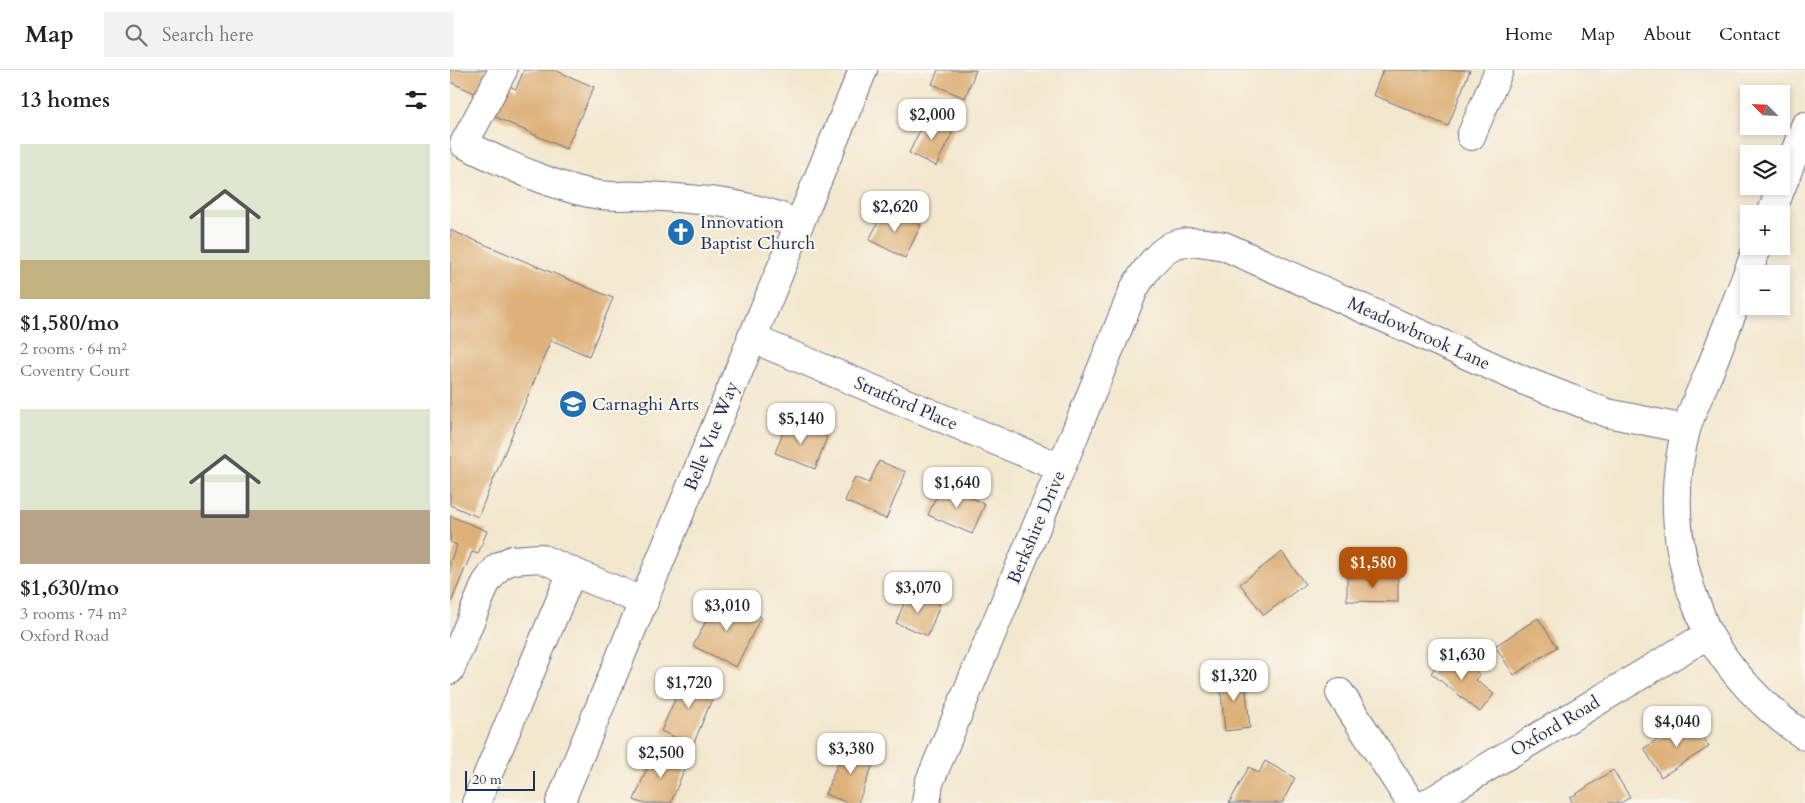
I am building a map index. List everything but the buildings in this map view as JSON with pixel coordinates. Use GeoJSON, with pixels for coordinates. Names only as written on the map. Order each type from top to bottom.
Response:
{"type":"FeatureCollection","features":[{"type":"Feature","properties":{"kind":"street","name":"Belle Vue Way"},"geometry":{"type":"LineString","coordinates":[[560,803],[644,602],[750,338],[863,70]]}},
{"type":"Feature","properties":{"kind":"street"},"geometry":{"type":"LineString","coordinates":[[1471,136],[1499,70]]}},
{"type":"Feature","properties":{"kind":"street"},"geometry":{"type":"LineString","coordinates":[[502,71],[464,144],[565,186],[601,195],[690,198],[758,208],[798,224]]}},
{"type":"Feature","properties":{"kind":"street"},"geometry":{"type":"LineString","coordinates":[[1774,205],[1805,126]]}},
{"type":"Feature","properties":{"kind":"street","name":"Meadowbrook Lane"},"geometry":{"type":"LineString","coordinates":[[1157,258],[1175,244],[1198,242],[1224,246],[1525,381],[1607,413],[1686,429]]}},
{"type":"Feature","properties":{"kind":"street"},"geometry":{"type":"LineString","coordinates":[[1754,255],[1686,429],[1679,470],[1678,524],[1681,552],[1693,597],[1708,634],[1737,675],[1760,701],[1792,728],[1805,736]]}},
{"type":"Feature","properties":{"kind":"street","name":"Berkshire Drive"},"geometry":{"type":"LineString","coordinates":[[926,803],[929,783],[1134,289],[1143,272],[1157,258]]}},
{"type":"Feature","properties":{"kind":"street","name":"Stratford Place"},"geometry":{"type":"LineString","coordinates":[[750,338],[1061,468]]}},
{"type":"Feature","properties":{"kind":"street"},"geometry":{"type":"LineString","coordinates":[[450,670],[486,583],[498,567],[512,560],[540,558],[644,602]]}},
{"type":"Feature","properties":{"kind":"street"},"geometry":{"type":"LineString","coordinates":[[476,803],[572,572]]}},
{"type":"Feature","properties":{"kind":"street","name":"Oxford Road"},"geometry":{"type":"LineString","coordinates":[[1428,803],[1708,634]]}},
{"type":"Feature","properties":{"kind":"street"},"geometry":{"type":"LineString","coordinates":[[1340,692],[1412,803]]}},
{"type":"Feature","properties":{"kind":"place","name":"Innovation Baptist Church"},"geometry":{"type":"Point","coordinates":[681,232]}},
{"type":"Feature","properties":{"kind":"place","name":"Carnaghi Arts"},"geometry":{"type":"Point","coordinates":[573,404]}}]}
